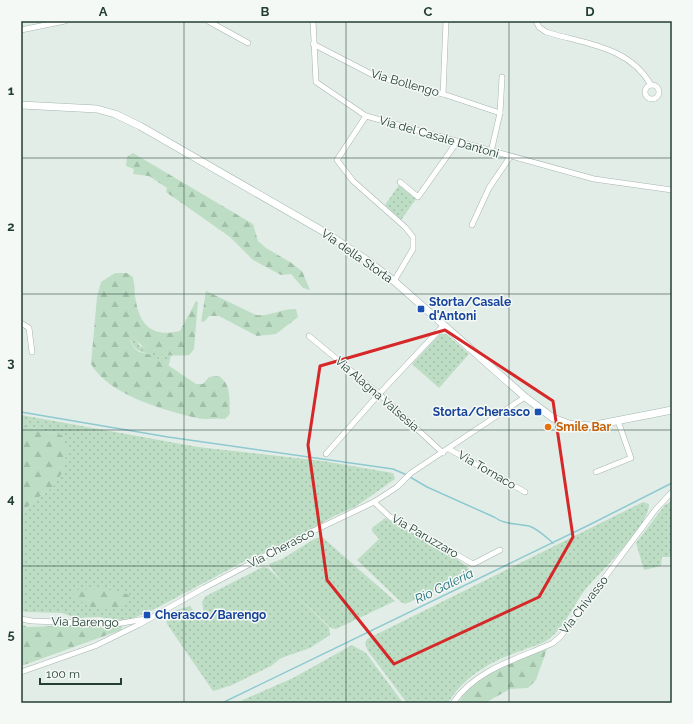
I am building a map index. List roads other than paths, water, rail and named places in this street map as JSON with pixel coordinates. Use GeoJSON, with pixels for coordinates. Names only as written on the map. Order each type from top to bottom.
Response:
{"type":"FeatureCollection","features":[{"type":"Feature","properties":{"kind":"main road","name":"Via della Storta"},"geometry":{"type":"LineString","coordinates":[[21,105],[97,108],[124,118],[326,233],[365,259],[394,281],[443,326],[525,397],[553,418],[569,424],[590,426],[672,410]]}},
{"type":"Feature","properties":{"kind":"street"},"geometry":{"type":"LineString","coordinates":[[21,30],[66,21]]}},
{"type":"Feature","properties":{"kind":"street"},"geometry":{"type":"LineString","coordinates":[[208,21],[248,43]]}},
{"type":"Feature","properties":{"kind":"street"},"geometry":{"type":"LineString","coordinates":[[313,21],[316,82],[366,116]]}},
{"type":"Feature","properties":{"kind":"street"},"geometry":{"type":"LineString","coordinates":[[443,94],[446,21]]}},
{"type":"Feature","properties":{"kind":"street"},"geometry":{"type":"LineString","coordinates":[[536,21],[539,27],[546,32],[601,46],[624,56],[638,66],[651,85]]}},
{"type":"Feature","properties":{"kind":"street","name":"Via Bollengo"},"geometry":{"type":"LineString","coordinates":[[314,44],[372,75],[389,81],[443,94],[500,112]]}},
{"type":"Feature","properties":{"kind":"street"},"geometry":{"type":"LineString","coordinates":[[491,152],[500,112],[502,77]]}},
{"type":"Feature","properties":{"kind":"street","name":"Via del Casale Dantoni"},"geometry":{"type":"LineString","coordinates":[[394,281],[413,249],[412,237],[405,227],[353,181],[337,160],[366,116],[491,152],[594,179],[672,190]]}},
{"type":"Feature","properties":{"kind":"street"},"geometry":{"type":"LineString","coordinates":[[400,182],[418,197],[457,142]]}},
{"type":"Feature","properties":{"kind":"street"},"geometry":{"type":"LineString","coordinates":[[472,225],[490,188],[510,157]]}},
{"type":"Feature","properties":{"kind":"street"},"geometry":{"type":"LineString","coordinates":[[21,323],[29,328],[32,352]]}},
{"type":"Feature","properties":{"kind":"street"},"geometry":{"type":"LineString","coordinates":[[326,454],[379,394],[443,326]]}},
{"type":"Feature","properties":{"kind":"street","name":"Via Alagna Valsesia"},"geometry":{"type":"LineString","coordinates":[[310,336],[379,394],[443,453]]}},
{"type":"Feature","properties":{"kind":"street","name":"Via Cherasco"},"geometry":{"type":"LineString","coordinates":[[21,672],[95,646],[150,619],[309,533],[374,502],[391,491],[411,473],[525,397]]}},
{"type":"Feature","properties":{"kind":"street"},"geometry":{"type":"LineString","coordinates":[[596,472],[631,458],[618,421]]}},
{"type":"Feature","properties":{"kind":"street","name":"Via Tornaco"},"geometry":{"type":"LineString","coordinates":[[449,449],[525,492]]}},
{"type":"Feature","properties":{"kind":"street","name":"Via Chivasso"},"geometry":{"type":"LineString","coordinates":[[453,703],[466,686],[486,673],[553,643],[562,636],[656,508],[672,492]]}},
{"type":"Feature","properties":{"kind":"street","name":"Via Paruzzaro"},"geometry":{"type":"LineString","coordinates":[[374,502],[390,517],[473,564],[500,550]]}},
{"type":"Feature","properties":{"kind":"street","name":"Via Barengo"},"geometry":{"type":"LineString","coordinates":[[21,619],[32,621],[116,624],[150,619]]}},
{"type":"Feature","properties":{"kind":"waterway"},"geometry":{"type":"LineString","coordinates":[[21,412],[168,437],[393,469],[407,475]]}},
{"type":"Feature","properties":{"kind":"waterway"},"geometry":{"type":"LineString","coordinates":[[410,477],[427,487],[498,520],[532,527],[542,533],[553,543]]}},
{"type":"Feature","properties":{"kind":"waterway","name":"Rio Galeria"},"geometry":{"type":"LineString","coordinates":[[222,703],[589,525],[672,483]]}},
{"type":"Feature","properties":{"kind":"place","name":"Storta/Casale d'Antoni"},"geometry":{"type":"Point","coordinates":[421,309]}},
{"type":"Feature","properties":{"kind":"place","name":"Storta/Cherasco"},"geometry":{"type":"Point","coordinates":[538,412]}},
{"type":"Feature","properties":{"kind":"place","name":"Smile Bar"},"geometry":{"type":"Point","coordinates":[548,427]}},
{"type":"Feature","properties":{"kind":"place","name":"Cherasco/Barengo"},"geometry":{"type":"Point","coordinates":[147,615]}}]}
